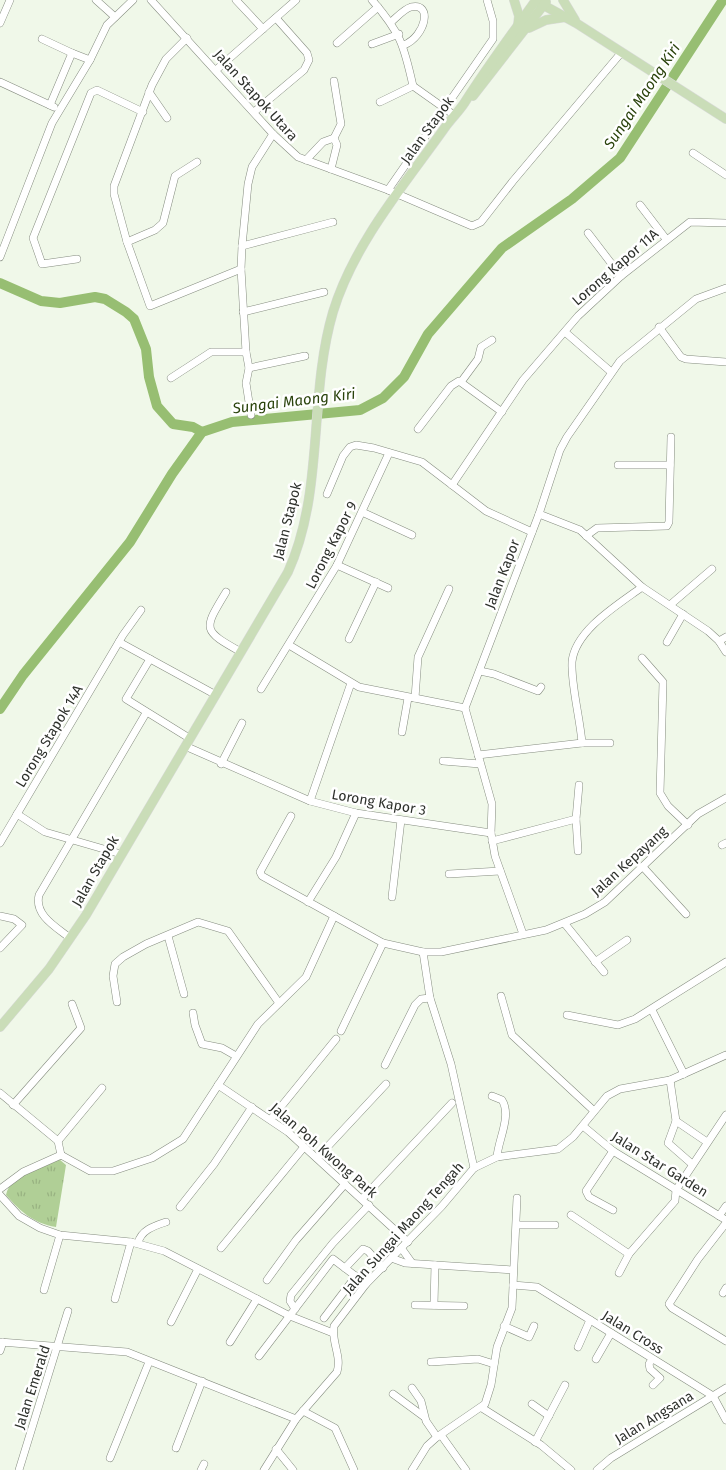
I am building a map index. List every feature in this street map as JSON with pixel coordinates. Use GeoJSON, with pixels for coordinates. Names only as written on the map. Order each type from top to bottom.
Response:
{"type":"FeatureCollection","features":[{"type":"Feature","properties":{"kind":"main road"},"geometry":{"type":"LineString","coordinates":[[514,0],[519,16],[518,25]]}},
{"type":"Feature","properties":{"kind":"main road"},"geometry":{"type":"LineString","coordinates":[[563,0],[576,23]]}},
{"type":"Feature","properties":{"kind":"main road"},"geometry":{"type":"LineString","coordinates":[[521,35],[539,1],[726,119]]}},
{"type":"Feature","properties":{"kind":"main road","name":"Jalan Stapok"},"geometry":{"type":"LineString","coordinates":[[1,1025],[49,969],[70,938],[216,695],[292,562],[306,515],[312,483],[320,386],[330,325],[341,289],[358,253],[518,25],[539,1]]}},
{"type":"Feature","properties":{"kind":"main road"},"geometry":{"type":"LineString","coordinates":[[465,102],[488,80],[525,30],[538,23],[567,17]]}},
{"type":"Feature","properties":{"kind":"street"},"geometry":{"type":"LineString","coordinates":[[0,23],[10,0]]}},
{"type":"Feature","properties":{"kind":"street"},"geometry":{"type":"LineString","coordinates":[[96,0],[115,17]]}},
{"type":"Feature","properties":{"kind":"street"},"geometry":{"type":"LineString","coordinates":[[0,257],[59,110],[90,60],[100,37],[115,17],[133,0]]}},
{"type":"Feature","properties":{"kind":"street","name":"Jalan Stapok Utara"},"geometry":{"type":"LineString","coordinates":[[151,0],[272,134],[292,153],[398,194],[472,226],[477,225],[621,53]]}},
{"type":"Feature","properties":{"kind":"street"},"geometry":{"type":"LineString","coordinates":[[236,0],[263,29]]}},
{"type":"Feature","properties":{"kind":"street"},"geometry":{"type":"LineString","coordinates":[[216,70],[296,0]]}},
{"type":"Feature","properties":{"kind":"street"},"geometry":{"type":"LineString","coordinates":[[372,0],[399,34],[404,45],[413,86],[454,115]]}},
{"type":"Feature","properties":{"kind":"street"},"geometry":{"type":"LineString","coordinates":[[388,190],[492,39],[493,22],[488,0]]}},
{"type":"Feature","properties":{"kind":"street"},"geometry":{"type":"LineString","coordinates":[[337,43],[378,7]]}},
{"type":"Feature","properties":{"kind":"street"},"geometry":{"type":"LineString","coordinates":[[391,22],[411,7],[417,8],[422,12],[425,18],[424,27],[414,40],[404,45]]}},
{"type":"Feature","properties":{"kind":"street"},"geometry":{"type":"LineString","coordinates":[[254,112],[304,70],[309,60],[307,53],[276,18]]}},
{"type":"Feature","properties":{"kind":"street"},"geometry":{"type":"LineString","coordinates":[[372,44],[399,34]]}},
{"type":"Feature","properties":{"kind":"street"},"geometry":{"type":"LineString","coordinates":[[187,38],[166,59],[149,92],[114,186],[114,194],[127,242],[150,306],[241,269]]}},
{"type":"Feature","properties":{"kind":"street"},"geometry":{"type":"LineString","coordinates":[[42,39],[90,60]]}},
{"type":"Feature","properties":{"kind":"street"},"geometry":{"type":"LineString","coordinates":[[50,105],[72,53]]}},
{"type":"Feature","properties":{"kind":"street"},"geometry":{"type":"LineString","coordinates":[[306,160],[318,146],[334,138],[340,128],[341,118],[334,81]]}},
{"type":"Feature","properties":{"kind":"street"},"geometry":{"type":"LineString","coordinates":[[0,82],[59,110]]}},
{"type":"Feature","properties":{"kind":"street"},"geometry":{"type":"LineString","coordinates":[[380,102],[413,86]]}},
{"type":"Feature","properties":{"kind":"street"},"geometry":{"type":"LineString","coordinates":[[77,259],[42,264],[33,238],[91,93],[97,90],[143,112]]}},
{"type":"Feature","properties":{"kind":"street"},"geometry":{"type":"LineString","coordinates":[[149,92],[167,118]]}},
{"type":"Feature","properties":{"kind":"street"},"geometry":{"type":"LineString","coordinates":[[251,415],[246,383],[248,368],[241,269],[242,246],[248,184],[252,167],[272,134]]}},
{"type":"Feature","properties":{"kind":"street"},"geometry":{"type":"LineString","coordinates":[[331,169],[336,145],[334,138]]}},
{"type":"Feature","properties":{"kind":"street"},"geometry":{"type":"LineString","coordinates":[[693,152],[726,175]]}},
{"type":"Feature","properties":{"kind":"street"},"geometry":{"type":"LineString","coordinates":[[127,242],[155,230],[163,223],[175,176],[197,162]]}},
{"type":"Feature","properties":{"kind":"street"},"geometry":{"type":"LineString","coordinates":[[640,205],[666,239]]}},
{"type":"Feature","properties":{"kind":"street"},"geometry":{"type":"LineString","coordinates":[[242,246],[334,222]]}},
{"type":"Feature","properties":{"kind":"street","name":"Lorong Kapor 11A"},"geometry":{"type":"LineString","coordinates":[[452,485],[524,380],[593,300],[666,239],[690,222],[726,223]]}},
{"type":"Feature","properties":{"kind":"street"},"geometry":{"type":"LineString","coordinates":[[588,233],[621,276]]}},
{"type":"Feature","properties":{"kind":"street","name":"Jalan Kapor"},"geometry":{"type":"LineString","coordinates":[[465,708],[539,514],[560,450],[610,371],[696,298],[726,288]]}},
{"type":"Feature","properties":{"kind":"street"},"geometry":{"type":"LineString","coordinates":[[244,312],[324,292]]}},
{"type":"Feature","properties":{"kind":"street"},"geometry":{"type":"LineString","coordinates":[[659,328],[681,357],[726,362]]}},
{"type":"Feature","properties":{"kind":"street"},"geometry":{"type":"LineString","coordinates":[[565,332],[610,371]]}},
{"type":"Feature","properties":{"kind":"street"},"geometry":{"type":"LineString","coordinates":[[462,382],[478,359],[481,347],[492,340]]}},
{"type":"Feature","properties":{"kind":"street"},"geometry":{"type":"LineString","coordinates":[[171,378],[211,352],[246,352]]}},
{"type":"Feature","properties":{"kind":"street"},"geometry":{"type":"LineString","coordinates":[[248,368],[304,356]]}},
{"type":"Feature","properties":{"kind":"street"},"geometry":{"type":"LineString","coordinates":[[418,429],[451,386],[458,381],[502,412]]}},
{"type":"Feature","properties":{"kind":"street"},"geometry":{"type":"LineString","coordinates":[[586,536],[596,528],[667,526],[669,522],[671,437]]}},
{"type":"Feature","properties":{"kind":"street","name":"Lorong Kapor 9"},"geometry":{"type":"LineString","coordinates":[[327,494],[343,456],[352,445],[422,462],[486,511],[532,532]]}},
{"type":"Feature","properties":{"kind":"street","name":"Lorong Kapor 9"},"geometry":{"type":"LineString","coordinates":[[261,689],[337,565],[389,453]]}},
{"type":"Feature","properties":{"kind":"street"},"geometry":{"type":"LineString","coordinates":[[618,465],[670,465]]}},
{"type":"Feature","properties":{"kind":"street"},"geometry":{"type":"LineString","coordinates":[[362,512],[412,535]]}},
{"type":"Feature","properties":{"kind":"street"},"geometry":{"type":"LineString","coordinates":[[539,514],[580,530],[642,587],[719,641],[726,652]]}},
{"type":"Feature","properties":{"kind":"street"},"geometry":{"type":"LineString","coordinates":[[337,565],[388,588]]}},
{"type":"Feature","properties":{"kind":"street"},"geometry":{"type":"LineString","coordinates":[[670,605],[712,569]]}},
{"type":"Feature","properties":{"kind":"street"},"geometry":{"type":"LineString","coordinates":[[349,639],[376,582]]}},
{"type":"Feature","properties":{"kind":"street"},"geometry":{"type":"LineString","coordinates":[[582,743],[572,660],[583,637],[596,622],[642,587]]}},
{"type":"Feature","properties":{"kind":"street"},"geometry":{"type":"LineString","coordinates":[[402,732],[412,698],[418,657],[449,589]]}},
{"type":"Feature","properties":{"kind":"street"},"geometry":{"type":"LineString","coordinates":[[226,592],[210,618],[209,626],[216,639],[241,652]]}},
{"type":"Feature","properties":{"kind":"street","name":"Lorong Stapok 14A"},"geometry":{"type":"LineString","coordinates":[[0,842],[118,642],[141,610]]}},
{"type":"Feature","properties":{"kind":"street"},"geometry":{"type":"LineString","coordinates":[[667,642],[683,614]]}},
{"type":"Feature","properties":{"kind":"street"},"geometry":{"type":"LineString","coordinates":[[719,641],[726,637]]}},
{"type":"Feature","properties":{"kind":"street"},"geometry":{"type":"LineString","coordinates":[[118,642],[216,695]]}},
{"type":"Feature","properties":{"kind":"street"},"geometry":{"type":"LineString","coordinates":[[289,645],[351,683],[366,689],[465,708],[492,804],[493,823],[491,837],[500,871],[523,934]]}},
{"type":"Feature","properties":{"kind":"street"},"geometry":{"type":"LineString","coordinates":[[642,658],[663,682],[660,793],[668,806],[688,825]]}},
{"type":"Feature","properties":{"kind":"street","name":"Lorong Kapor 3"},"geometry":{"type":"LineString","coordinates":[[150,659],[126,699],[221,764],[310,801],[356,813],[491,837]]}},
{"type":"Feature","properties":{"kind":"street"},"geometry":{"type":"LineString","coordinates":[[480,670],[538,691],[541,687]]}},
{"type":"Feature","properties":{"kind":"street"},"geometry":{"type":"LineString","coordinates":[[310,801],[351,683]]}},
{"type":"Feature","properties":{"kind":"street"},"geometry":{"type":"LineString","coordinates":[[70,938],[40,912],[37,902],[39,895],[146,713]]}},
{"type":"Feature","properties":{"kind":"street"},"geometry":{"type":"LineString","coordinates":[[221,764],[242,723]]}},
{"type":"Feature","properties":{"kind":"street"},"geometry":{"type":"LineString","coordinates":[[478,756],[582,743],[610,743]]}},
{"type":"Feature","properties":{"kind":"street"},"geometry":{"type":"LineString","coordinates":[[444,761],[480,764]]}},
{"type":"Feature","properties":{"kind":"street"},"geometry":{"type":"LineString","coordinates":[[578,851],[576,819],[579,785]]}},
{"type":"Feature","properties":{"kind":"street","name":"Jalan Kepayang"},"geometry":{"type":"LineString","coordinates":[[291,816],[260,872],[262,876],[383,943],[423,952],[441,952],[565,924],[604,902],[712,804],[726,798]]}},
{"type":"Feature","properties":{"kind":"street"},"geometry":{"type":"LineString","coordinates":[[308,902],[336,857],[356,813]]}},
{"type":"Feature","properties":{"kind":"street"},"geometry":{"type":"LineString","coordinates":[[17,814],[45,832],[72,838],[121,854]]}},
{"type":"Feature","properties":{"kind":"street"},"geometry":{"type":"LineString","coordinates":[[491,837],[576,819]]}},
{"type":"Feature","properties":{"kind":"street"},"geometry":{"type":"LineString","coordinates":[[392,897],[401,820]]}},
{"type":"Feature","properties":{"kind":"street"},"geometry":{"type":"LineString","coordinates":[[643,867],[686,914]]}},
{"type":"Feature","properties":{"kind":"street"},"geometry":{"type":"LineString","coordinates":[[449,874],[500,871]]}},
{"type":"Feature","properties":{"kind":"street"},"geometry":{"type":"LineString","coordinates":[[0,916],[14,919],[22,925],[0,948]]}},
{"type":"Feature","properties":{"kind":"street"},"geometry":{"type":"LineString","coordinates":[[0,1093],[58,1141],[61,1156],[90,1172],[113,1171],[152,1158],[183,1139],[258,1024],[306,977],[334,916]]}},
{"type":"Feature","properties":{"kind":"street"},"geometry":{"type":"LineString","coordinates":[[116,1002],[113,976],[115,964],[123,957],[146,944],[168,936],[174,931],[193,923],[228,930],[279,1003]]}},
{"type":"Feature","properties":{"kind":"street"},"geometry":{"type":"LineString","coordinates":[[565,924],[604,972]]}},
{"type":"Feature","properties":{"kind":"street"},"geometry":{"type":"LineString","coordinates":[[168,936],[184,994]]}},
{"type":"Feature","properties":{"kind":"street"},"geometry":{"type":"LineString","coordinates":[[595,962],[627,940]]}},
{"type":"Feature","properties":{"kind":"street"},"geometry":{"type":"LineString","coordinates":[[341,1031],[383,943]]}},
{"type":"Feature","properties":{"kind":"street"},"geometry":{"type":"LineString","coordinates":[[423,952],[430,998],[451,1064],[474,1168]]}},
{"type":"Feature","properties":{"kind":"street"},"geometry":{"type":"LineString","coordinates":[[567,1015],[618,1025],[652,1010],[726,962]]}},
{"type":"Feature","properties":{"kind":"street"},"geometry":{"type":"LineString","coordinates":[[501,996],[512,1035],[593,1110]]}},
{"type":"Feature","properties":{"kind":"street"},"geometry":{"type":"LineString","coordinates":[[385,1065],[415,1005],[421,999],[430,998]]}},
{"type":"Feature","properties":{"kind":"street"},"geometry":{"type":"LineString","coordinates":[[14,1105],[81,1028],[72,1004]]}},
{"type":"Feature","properties":{"kind":"street"},"geometry":{"type":"LineString","coordinates":[[652,1010],[684,1074]]}},
{"type":"Feature","properties":{"kind":"street"},"geometry":{"type":"LineString","coordinates":[[193,1012],[194,1025],[202,1044],[222,1048],[236,1056]]}},
{"type":"Feature","properties":{"kind":"street"},"geometry":{"type":"LineString","coordinates":[[270,1119],[336,1039]]}},
{"type":"Feature","properties":{"kind":"street","name":"Jalan Sungai Maong Tengah"},"geometry":{"type":"LineString","coordinates":[[333,1333],[334,1326],[366,1284],[394,1259],[474,1168],[497,1157],[558,1149],[567,1144],[606,1096],[620,1089],[670,1080],[726,1056]]}},
{"type":"Feature","properties":{"kind":"street"},"geometry":{"type":"LineString","coordinates":[[670,1080],[676,1122],[668,1143],[692,1164]]}},
{"type":"Feature","properties":{"kind":"street"},"geometry":{"type":"LineString","coordinates":[[317,1158],[386,1084]]}},
{"type":"Feature","properties":{"kind":"street","name":"Jalan Poh Kwong Park"},"geometry":{"type":"LineString","coordinates":[[218,1085],[270,1119],[304,1147],[408,1242]]}},
{"type":"Feature","properties":{"kind":"street"},"geometry":{"type":"LineString","coordinates":[[58,1141],[102,1088]]}},
{"type":"Feature","properties":{"kind":"street"},"geometry":{"type":"LineString","coordinates":[[492,1096],[502,1100],[504,1106],[504,1126],[497,1157]]}},
{"type":"Feature","properties":{"kind":"street"},"geometry":{"type":"LineString","coordinates":[[362,1199],[452,1103]]}},
{"type":"Feature","properties":{"kind":"street"},"geometry":{"type":"LineString","coordinates":[[180,1207],[214,1164],[252,1107]]}},
{"type":"Feature","properties":{"kind":"street"},"geometry":{"type":"LineString","coordinates":[[619,1273],[629,1254],[669,1210],[675,1201],[676,1190],[726,1115]]}},
{"type":"Feature","properties":{"kind":"street"},"geometry":{"type":"LineString","coordinates":[[676,1122],[708,1142]]}},
{"type":"Feature","properties":{"kind":"street","name":"Jalan Star Garden"},"geometry":{"type":"LineString","coordinates":[[583,1126],[612,1152],[726,1222]]}},
{"type":"Feature","properties":{"kind":"street"},"geometry":{"type":"LineString","coordinates":[[221,1248],[304,1147]]}},
{"type":"Feature","properties":{"kind":"street"},"geometry":{"type":"LineString","coordinates":[[612,1152],[586,1191],[589,1197],[612,1210]]}},
{"type":"Feature","properties":{"kind":"street"},"geometry":{"type":"LineString","coordinates":[[0,1189],[23,1172],[61,1156]]}},
{"type":"Feature","properties":{"kind":"street"},"geometry":{"type":"LineString","coordinates":[[267,1280],[296,1240],[345,1184]]}},
{"type":"Feature","properties":{"kind":"street"},"geometry":{"type":"LineString","coordinates":[[0,1195],[19,1216],[60,1235],[135,1243],[164,1251],[290,1316],[333,1333],[340,1364],[336,1372],[296,1419],[264,1470]]}},
{"type":"Feature","properties":{"kind":"street"},"geometry":{"type":"LineString","coordinates":[[412,1470],[427,1446],[482,1408],[491,1385],[494,1364],[504,1326],[512,1308],[517,1198]]}},
{"type":"Feature","properties":{"kind":"street"},"geometry":{"type":"LineString","coordinates":[[295,1309],[290,1301],[291,1295],[325,1252],[369,1205]]}},
{"type":"Feature","properties":{"kind":"street"},"geometry":{"type":"LineString","coordinates":[[719,1216],[726,1206]]}},
{"type":"Feature","properties":{"kind":"street"},"geometry":{"type":"LineString","coordinates":[[571,1215],[629,1254]]}},
{"type":"Feature","properties":{"kind":"street"},"geometry":{"type":"LineString","coordinates":[[115,1299],[135,1243],[145,1231],[166,1222]]}},
{"type":"Feature","properties":{"kind":"street"},"geometry":{"type":"LineString","coordinates":[[726,1222],[698,1259],[669,1304],[672,1308],[726,1341]]}},
{"type":"Feature","properties":{"kind":"street"},"geometry":{"type":"LineString","coordinates":[[517,1225],[555,1225]]}},
{"type":"Feature","properties":{"kind":"street"},"geometry":{"type":"LineString","coordinates":[[44,1290],[60,1235]]}},
{"type":"Feature","properties":{"kind":"street"},"geometry":{"type":"LineString","coordinates":[[345,1268],[363,1249],[368,1251],[384,1268]]}},
{"type":"Feature","properties":{"kind":"street"},"geometry":{"type":"LineString","coordinates":[[402,1249],[412,1264]]}},
{"type":"Feature","properties":{"kind":"street"},"geometry":{"type":"LineString","coordinates":[[325,1252],[366,1284]]}},
{"type":"Feature","properties":{"kind":"street"},"geometry":{"type":"LineString","coordinates":[[260,1356],[333,1259]]}},
{"type":"Feature","properties":{"kind":"street"},"geometry":{"type":"LineString","coordinates":[[394,1259],[412,1264],[513,1270]]}},
{"type":"Feature","properties":{"kind":"street"},"geometry":{"type":"LineString","coordinates":[[434,1305],[435,1265]]}},
{"type":"Feature","properties":{"kind":"street"},"geometry":{"type":"LineString","coordinates":[[171,1322],[198,1270]]}},
{"type":"Feature","properties":{"kind":"street"},"geometry":{"type":"LineString","coordinates":[[324,1318],[356,1276]]}},
{"type":"Feature","properties":{"kind":"street","name":"Jalan Cross"},"geometry":{"type":"LineString","coordinates":[[513,1285],[537,1287],[713,1396]]}},
{"type":"Feature","properties":{"kind":"street"},"geometry":{"type":"LineString","coordinates":[[230,1342],[257,1299]]}},
{"type":"Feature","properties":{"kind":"street"},"geometry":{"type":"LineString","coordinates":[[414,1305],[464,1306]]}},
{"type":"Feature","properties":{"kind":"street","name":"Jalan Emerald"},"geometry":{"type":"LineString","coordinates":[[19,1470],[68,1311]]}},
{"type":"Feature","properties":{"kind":"street"},"geometry":{"type":"LineString","coordinates":[[578,1347],[590,1320]]}},
{"type":"Feature","properties":{"kind":"street"},"geometry":{"type":"LineString","coordinates":[[504,1326],[529,1337],[534,1326]]}},
{"type":"Feature","properties":{"kind":"street"},"geometry":{"type":"LineString","coordinates":[[596,1359],[611,1333]]}},
{"type":"Feature","properties":{"kind":"street"},"geometry":{"type":"LineString","coordinates":[[0,1351],[1,1342],[127,1352],[296,1419]]}},
{"type":"Feature","properties":{"kind":"street"},"geometry":{"type":"LineString","coordinates":[[431,1362],[478,1359],[494,1364]]}},
{"type":"Feature","properties":{"kind":"street"},"geometry":{"type":"LineString","coordinates":[[652,1359],[649,1364],[650,1369],[660,1378],[653,1385]]}},
{"type":"Feature","properties":{"kind":"street"},"geometry":{"type":"LineString","coordinates":[[110,1458],[150,1362]]}},
{"type":"Feature","properties":{"kind":"street"},"geometry":{"type":"LineString","coordinates":[[176,1448],[202,1381]]}},
{"type":"Feature","properties":{"kind":"street"},"geometry":{"type":"LineString","coordinates":[[536,1442],[566,1385]]}},
{"type":"Feature","properties":{"kind":"street"},"geometry":{"type":"LineString","coordinates":[[412,1388],[421,1401],[423,1416]]}},
{"type":"Feature","properties":{"kind":"street","name":"Jalan Angsana"},"geometry":{"type":"LineString","coordinates":[[597,1470],[610,1458],[726,1388]]}},
{"type":"Feature","properties":{"kind":"street"},"geometry":{"type":"LineString","coordinates":[[393,1394],[423,1416],[466,1470]]}},
{"type":"Feature","properties":{"kind":"street"},"geometry":{"type":"LineString","coordinates":[[713,1396],[726,1420]]}},
{"type":"Feature","properties":{"kind":"street"},"geometry":{"type":"LineString","coordinates":[[532,1404],[549,1416]]}},
{"type":"Feature","properties":{"kind":"street"},"geometry":{"type":"LineString","coordinates":[[482,1408],[536,1442],[572,1470]]}},
{"type":"Feature","properties":{"kind":"street"},"geometry":{"type":"LineString","coordinates":[[303,1412],[335,1428],[354,1470]]}},
{"type":"Feature","properties":{"kind":"street"},"geometry":{"type":"LineString","coordinates":[[276,1449],[293,1470]]}},
{"type":"Feature","properties":{"kind":"green space"},"geometry":{"type":"Polygon","coordinates":[[[59,1159],[66,1165],[56,1227],[34,1220],[17,1207],[6,1195],[9,1187],[20,1176],[59,1159]]]}},
{"type":"Feature","properties":{"kind":"waterway","name":"Sungai Maong Kiri"},"geometry":{"type":"LineString","coordinates":[[0,709],[23,675],[130,542],[172,474],[202,432],[232,422],[360,410],[383,398],[404,377],[428,334],[502,248],[572,199],[620,158],[723,0]]}},
{"type":"Feature","properties":{"kind":"waterway"},"geometry":{"type":"LineString","coordinates":[[0,283],[41,301],[60,303],[95,297],[105,299],[126,312],[134,319],[146,349],[149,377],[157,406],[173,424],[193,427],[202,432]]}}]}
